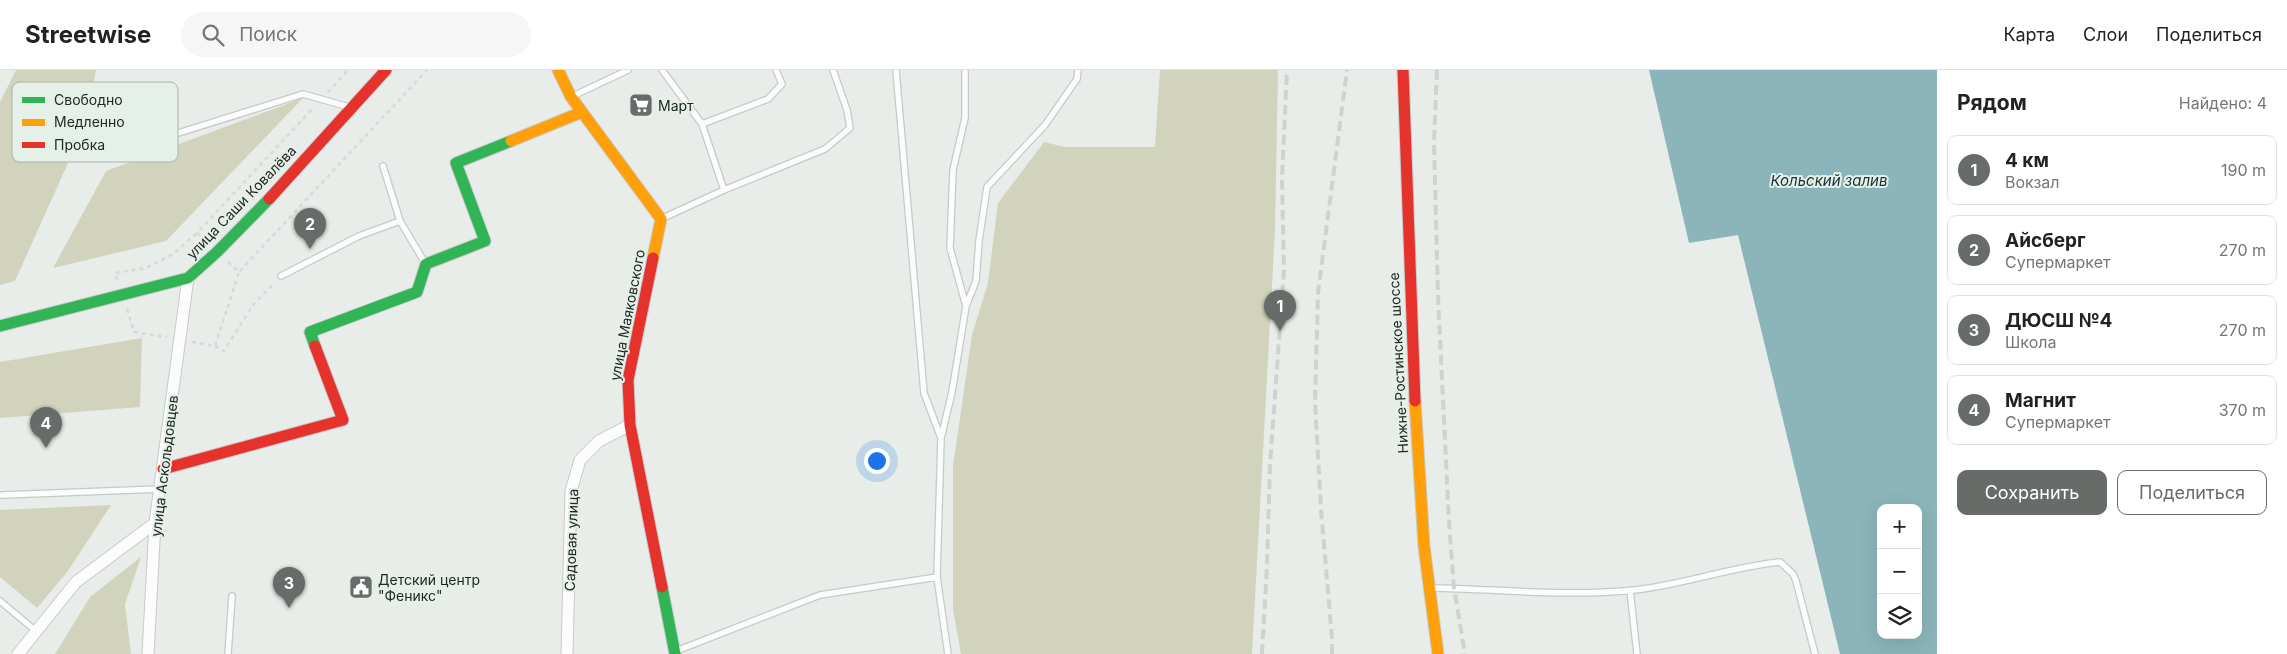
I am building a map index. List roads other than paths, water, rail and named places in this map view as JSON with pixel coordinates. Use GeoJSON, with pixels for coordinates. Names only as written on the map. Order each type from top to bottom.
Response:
{"type":"FeatureCollection","features":[{"type":"Feature","properties":{"kind":"street","name":"улица Саши Ковалёва"},"geometry":{"type":"LineString","coordinates":[[0,326],[188,278],[217,252],[262,206],[386,70]]}},
{"type":"Feature","properties":{"kind":"street"},"geometry":{"type":"LineString","coordinates":[[558,70],[571,97],[661,219]]}},
{"type":"Feature","properties":{"kind":"street","name":"Нижне-Ростинское шоссе"},"geometry":{"type":"LineString","coordinates":[[1402,70],[1417,446],[1427,588],[1438,654]]}},
{"type":"Feature","properties":{"kind":"street"},"geometry":{"type":"LineString","coordinates":[[162,469],[343,420],[310,332],[417,292],[426,264],[484,240],[456,163],[582,112]]}},
{"type":"Feature","properties":{"kind":"street","name":"улица Маяковского"},"geometry":{"type":"LineString","coordinates":[[661,219],[628,380],[630,425],[674,653]]}},
{"type":"Feature","properties":{"kind":"street","name":"улица Аскольдовцев"},"geometry":{"type":"LineString","coordinates":[[148,654],[155,523],[188,278]]}},
{"type":"Feature","properties":{"kind":"street","name":"Садовая улица"},"geometry":{"type":"LineString","coordinates":[[567,654],[570,491],[580,460],[599,441],[630,425]]}},
{"type":"Feature","properties":{"kind":"street"},"geometry":{"type":"LineString","coordinates":[[18,654],[76,582],[155,523]]}},
{"type":"Feature","properties":{"kind":"lane"},"geometry":{"type":"LineString","coordinates":[[571,97],[628,70]]}},
{"type":"Feature","properties":{"kind":"lane"},"geometry":{"type":"LineString","coordinates":[[662,70],[702,124],[724,190]]}},
{"type":"Feature","properties":{"kind":"lane"},"geometry":{"type":"LineString","coordinates":[[702,124],[768,99],[782,84],[776,70]]}},
{"type":"Feature","properties":{"kind":"lane"},"geometry":{"type":"LineString","coordinates":[[661,219],[724,190],[825,149],[850,128],[833,70]]}},
{"type":"Feature","properties":{"kind":"lane"},"geometry":{"type":"LineString","coordinates":[[896,70],[924,393],[941,438]]}},
{"type":"Feature","properties":{"kind":"lane"},"geometry":{"type":"LineString","coordinates":[[965,70],[965,118],[953,170],[950,248],[966,306]]}},
{"type":"Feature","properties":{"kind":"lane"},"geometry":{"type":"LineString","coordinates":[[948,654],[937,578],[941,438],[952,392],[966,306],[976,281],[979,241],[987,186],[1045,125],[1078,79],[1078,70]]}},
{"type":"Feature","properties":{"kind":"lane"},"geometry":{"type":"LineString","coordinates":[[178,133],[303,94],[351,108]]}},
{"type":"Feature","properties":{"kind":"lane"},"geometry":{"type":"LineString","coordinates":[[383,166],[400,221],[426,264]]}},
{"type":"Feature","properties":{"kind":"lane"},"geometry":{"type":"LineString","coordinates":[[281,276],[359,236],[400,221]]}},
{"type":"Feature","properties":{"kind":"lane"},"geometry":{"type":"LineString","coordinates":[[2,495],[160,490]]}},
{"type":"Feature","properties":{"kind":"lane"},"geometry":{"type":"LineString","coordinates":[[1427,588],[1595,592],[1630,590],[1677,584],[1746,566],[1780,562],[1793,574],[1796,581],[1815,654]]}},
{"type":"Feature","properties":{"kind":"lane"},"geometry":{"type":"LineString","coordinates":[[674,653],[820,595],[937,578]]}},
{"type":"Feature","properties":{"kind":"lane"},"geometry":{"type":"LineString","coordinates":[[1630,590],[1637,654]]}},
{"type":"Feature","properties":{"kind":"lane"},"geometry":{"type":"LineString","coordinates":[[228,654],[232,596]]}},
{"type":"Feature","properties":{"kind":"lane"},"geometry":{"type":"LineString","coordinates":[[0,601],[36,631]]}},
{"type":"Feature","properties":{"kind":"water","name":"Кольский залив"},"geometry":{"type":"Polygon","coordinates":[[[1649,70],[1937,70],[1937,654],[1840,654],[1738,235],[1689,243],[1649,70]]]}},
{"type":"Feature","properties":{"kind":"railway"},"geometry":{"type":"LineString","coordinates":[[1262,654],[1270,465],[1284,271],[1282,178],[1287,70]]}},
{"type":"Feature","properties":{"kind":"railway"},"geometry":{"type":"LineString","coordinates":[[1332,654],[1315,402],[1318,293],[1347,70]]}},
{"type":"Feature","properties":{"kind":"railway"},"geometry":{"type":"LineString","coordinates":[[1437,70],[1434,142],[1438,297],[1449,523],[1454,588],[1465,654]]}},
{"type":"Feature","properties":{"kind":"place","name":"Март"},"geometry":{"type":"Point","coordinates":[641,105]}},
{"type":"Feature","properties":{"kind":"place","name":"Айсберг"},"geometry":{"type":"Point","coordinates":[310,249]}},
{"type":"Feature","properties":{"kind":"place","name":"4 км"},"geometry":{"type":"Point","coordinates":[1280,331]}},
{"type":"Feature","properties":{"kind":"place","name":"Магнит"},"geometry":{"type":"Point","coordinates":[46,448]}},
{"type":"Feature","properties":{"kind":"place","name":"Детский центр \"Феникс\""},"geometry":{"type":"Point","coordinates":[361,587]}},
{"type":"Feature","properties":{"kind":"place","name":"ДЮСШ №4"},"geometry":{"type":"Point","coordinates":[289,608]}}]}
